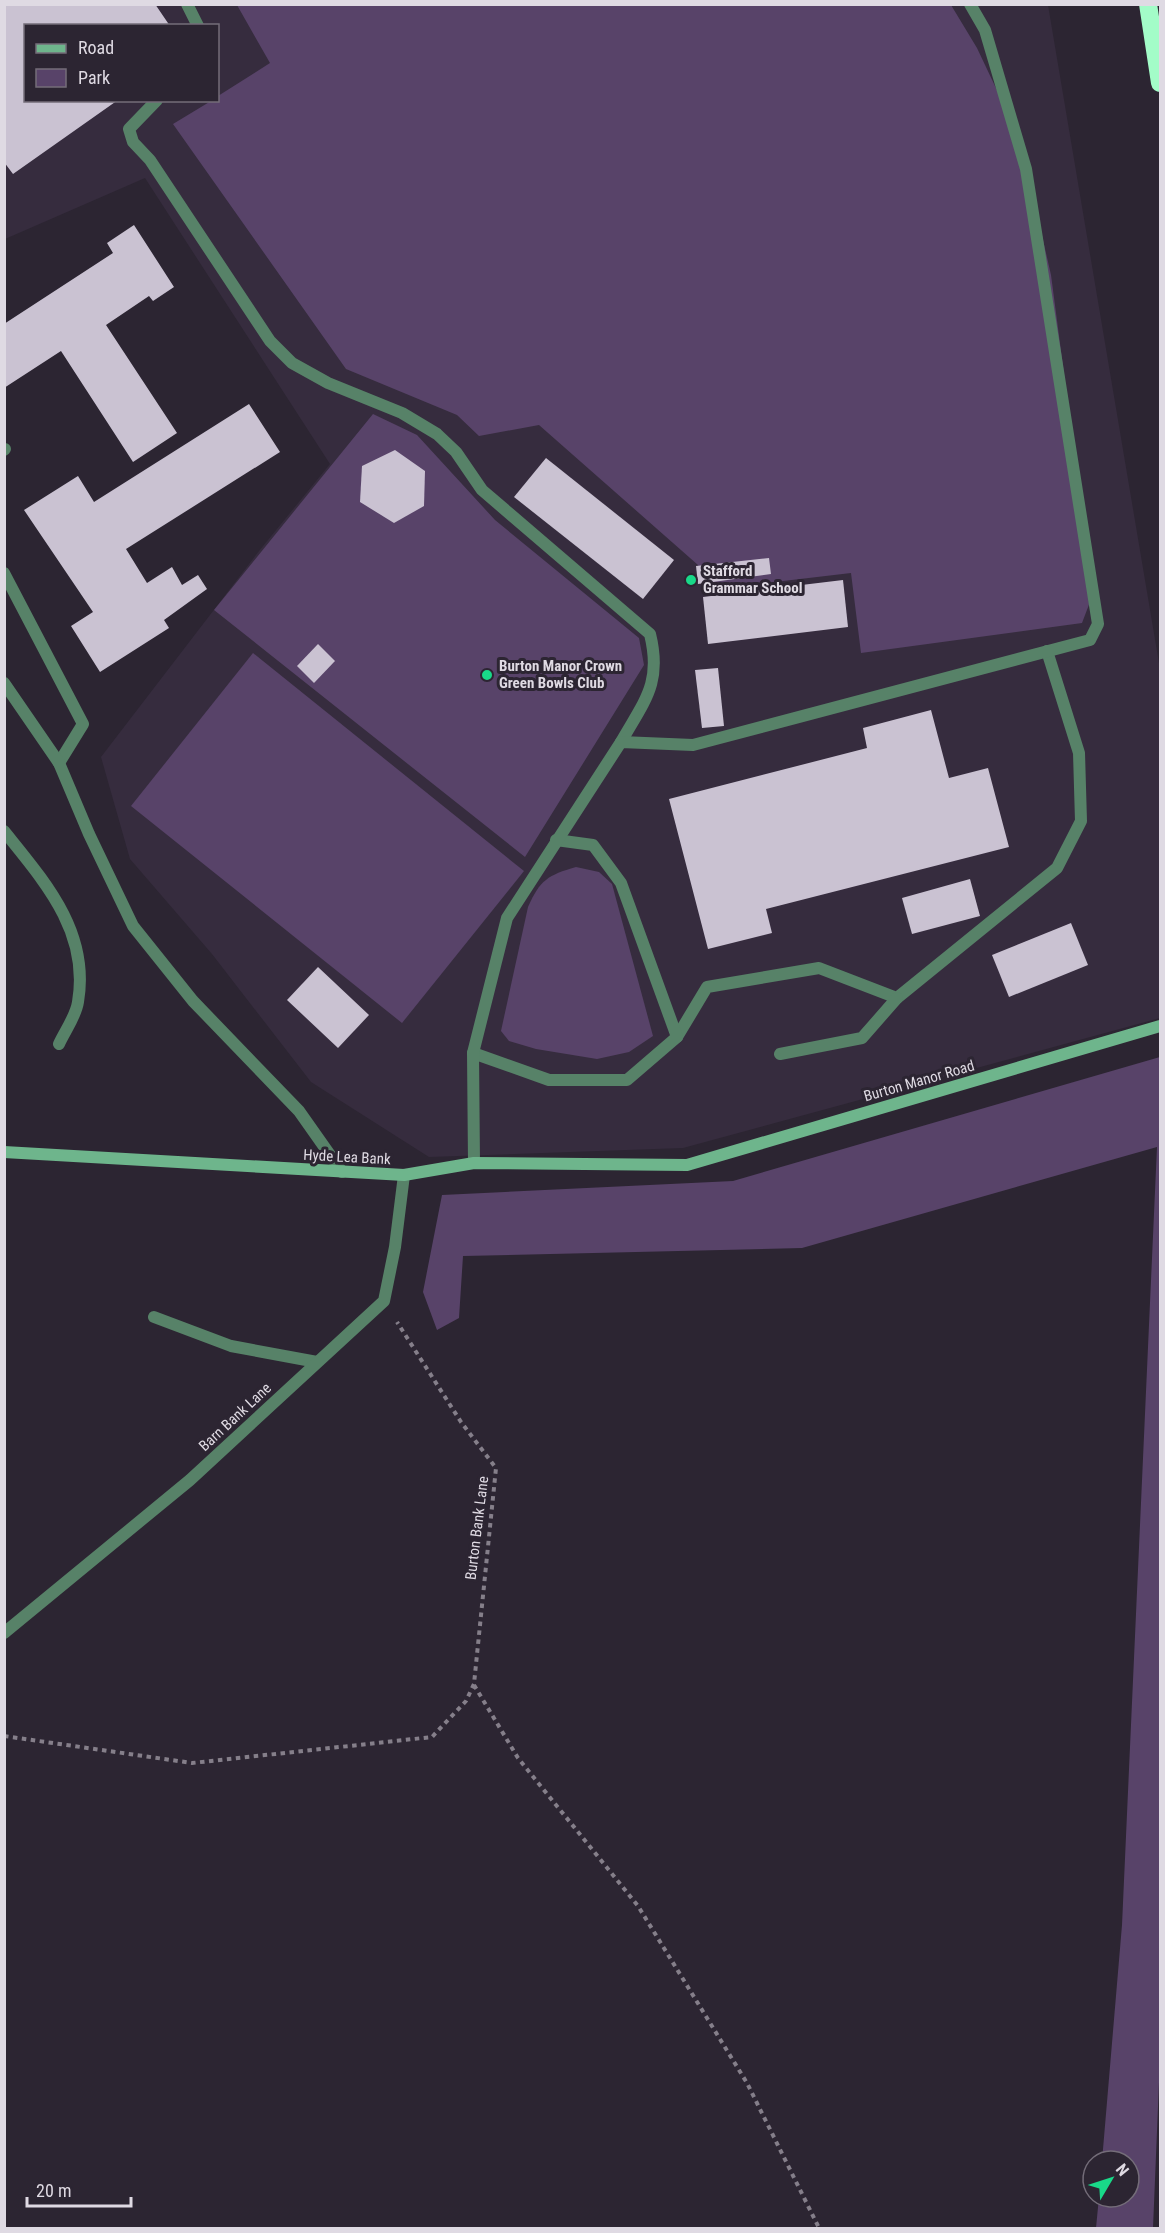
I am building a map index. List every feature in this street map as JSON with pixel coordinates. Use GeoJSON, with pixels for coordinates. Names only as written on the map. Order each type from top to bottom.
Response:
{"type":"FeatureCollection","features":[{"type":"Feature","properties":{"kind":"highway"},"geometry":{"type":"LineString","coordinates":[[1148,4],[1161,83]]}},
{"type":"Feature","properties":{"kind":"street"},"geometry":{"type":"LineString","coordinates":[[187,4],[197,24]]}},
{"type":"Feature","properties":{"kind":"street"},"geometry":{"type":"LineString","coordinates":[[621,742],[693,745],[1090,640],[1098,624],[1026,169],[985,30],[970,4]]}},
{"type":"Feature","properties":{"kind":"street"},"geometry":{"type":"LineString","coordinates":[[155,102],[129,129],[133,142],[150,160],[270,341],[292,363],[328,383],[402,413],[437,434],[456,452],[482,490],[650,634],[656,658],[651,690],[621,742],[507,918],[473,1053],[474,1163]]}},
{"type":"Feature","properties":{"kind":"street"},"geometry":{"type":"LineString","coordinates":[[4,573],[83,724],[59,763]]}},
{"type":"Feature","properties":{"kind":"street"},"geometry":{"type":"LineString","coordinates":[[780,1054],[861,1038],[897,998],[1057,868],[1081,821],[1079,753],[1047,651]]}},
{"type":"Feature","properties":{"kind":"street"},"geometry":{"type":"LineString","coordinates":[[4,683],[59,763],[89,834],[133,926],[193,1001],[299,1112],[342,1172]]}},
{"type":"Feature","properties":{"kind":"street"},"geometry":{"type":"LineString","coordinates":[[4,831],[63,910],[79,952],[78,1004],[59,1044]]}},
{"type":"Feature","properties":{"kind":"street"},"geometry":{"type":"LineString","coordinates":[[556,840],[593,845],[621,883],[677,1037]]}},
{"type":"Feature","properties":{"kind":"street"},"geometry":{"type":"LineString","coordinates":[[473,1053],[549,1080],[627,1080],[677,1037],[707,987],[819,968],[897,998]]}},
{"type":"Feature","properties":{"kind":"street","name":"Burton Manor Road"},"geometry":{"type":"LineString","coordinates":[[687,1165],[1161,1026]]}},
{"type":"Feature","properties":{"kind":"street","name":"Hyde Lea Bank"},"geometry":{"type":"LineString","coordinates":[[4,1152],[404,1175],[474,1163],[687,1165]]}},
{"type":"Feature","properties":{"kind":"street"},"geometry":{"type":"LineString","coordinates":[[384,1301],[395,1247],[404,1175]]}},
{"type":"Feature","properties":{"kind":"street","name":"Barn Bank Lane"},"geometry":{"type":"LineString","coordinates":[[4,1633],[190,1480],[384,1301]]}},
{"type":"Feature","properties":{"kind":"street"},"geometry":{"type":"LineString","coordinates":[[154,1317],[231,1346],[317,1362]]}},
{"type":"Feature","properties":{"kind":"path","name":"Burton Bank Lane"},"geometry":{"type":"LineString","coordinates":[[384,1301],[461,1422],[496,1468],[474,1684]]}},
{"type":"Feature","properties":{"kind":"path"},"geometry":{"type":"LineString","coordinates":[[4,1736],[192,1763],[432,1737],[466,1701],[474,1684]]}},
{"type":"Feature","properties":{"kind":"path"},"geometry":{"type":"LineString","coordinates":[[474,1684],[518,1758],[638,1906],[747,2084],[819,2229]]}},
{"type":"Feature","properties":{"kind":"shaded area","name":"Stafford Grammar School"},"geometry":{"type":"Polygon","coordinates":[[[5,5],[1048,5],[1160,669],[1160,1018],[683,1148],[429,1157],[311,1082],[212,954],[130,859],[101,757],[259,551],[330,464],[145,178],[5,239],[5,5]]]}},
{"type":"Feature","properties":{"kind":"green space"},"geometry":{"type":"Polygon","coordinates":[[[237,5],[951,5],[977,48],[1020,139],[1051,275],[1093,594],[1082,623],[861,653],[851,573],[707,590],[698,565],[539,425],[479,436],[457,415],[346,369],[173,124],[209,102],[219,102],[219,95],[270,63],[237,5]]]}},
{"type":"Feature","properties":{"kind":"green space"},"geometry":{"type":"Polygon","coordinates":[[[373,414],[417,435],[495,520],[639,638],[644,665],[525,857],[214,610],[373,414]]]}},
{"type":"Feature","properties":{"kind":"green space"},"geometry":{"type":"Polygon","coordinates":[[[253,653],[524,871],[402,1023],[131,806],[253,653]]]}},
{"type":"Feature","properties":{"kind":"green space"},"geometry":{"type":"Polygon","coordinates":[[[576,867],[599,872],[612,884],[653,1036],[629,1052],[597,1059],[536,1049],[509,1041],[501,1031],[528,907],[537,890],[546,880],[576,867]]]}},
{"type":"Feature","properties":{"kind":"green space"},"geometry":{"type":"Polygon","coordinates":[[[1160,1057],[1160,2058],[1153,2228],[1096,2228],[1098,2209],[1141,2209],[1141,2149],[1103,2149],[1122,1925],[1157,1147],[802,1248],[463,1256],[459,1318],[437,1330],[423,1292],[442,1195],[733,1181],[1160,1057]]]}},
{"type":"Feature","properties":{"kind":"building"},"geometry":{"type":"Polygon","coordinates":[[[4,4],[155,4],[169,24],[24,24],[24,102],[115,102],[13,174],[4,162],[4,4]]]}},
{"type":"Feature","properties":{"kind":"building"},"geometry":{"type":"Polygon","coordinates":[[[134,225],[174,287],[153,301],[149,296],[106,325],[177,433],[133,462],[61,351],[4,388],[4,324],[113,253],[107,243],[134,225]]]}},
{"type":"Feature","properties":{"kind":"building"},"geometry":{"type":"Polygon","coordinates":[[[249,404],[280,452],[126,549],[147,583],[172,567],[182,585],[198,575],[207,589],[164,620],[169,628],[100,672],[71,626],[93,612],[24,510],[78,476],[94,502],[249,404]]]}},
{"type":"Feature","properties":{"kind":"building"},"geometry":{"type":"Polygon","coordinates":[[[395,450],[425,471],[424,506],[394,523],[360,502],[362,466],[395,450]]]}},
{"type":"Feature","properties":{"kind":"building"},"geometry":{"type":"Polygon","coordinates":[[[546,458],[674,560],[643,599],[514,497],[546,458]]]}},
{"type":"Feature","properties":{"kind":"building"},"geometry":{"type":"Polygon","coordinates":[[[769,558],[771,574],[698,584],[696,566],[769,558]]]}},
{"type":"Feature","properties":{"kind":"building"},"geometry":{"type":"Polygon","coordinates":[[[843,580],[848,627],[708,644],[703,597],[843,580]]]}},
{"type":"Feature","properties":{"kind":"building"},"geometry":{"type":"Polygon","coordinates":[[[318,644],[335,661],[314,683],[297,666],[318,644]]]}},
{"type":"Feature","properties":{"kind":"building"},"geometry":{"type":"Polygon","coordinates":[[[718,668],[724,726],[702,728],[695,670],[718,668]]]}},
{"type":"Feature","properties":{"kind":"building"},"geometry":{"type":"Polygon","coordinates":[[[931,710],[949,778],[988,768],[1009,847],[766,909],[772,933],[708,949],[669,799],[867,748],[863,728],[931,710]]]}},
{"type":"Feature","properties":{"kind":"building"},"geometry":{"type":"Polygon","coordinates":[[[970,879],[980,916],[912,934],[902,898],[970,879]]]}},
{"type":"Feature","properties":{"kind":"building"},"geometry":{"type":"Polygon","coordinates":[[[1071,923],[1088,965],[1009,997],[992,955],[1071,923]]]}},
{"type":"Feature","properties":{"kind":"building"},"geometry":{"type":"Polygon","coordinates":[[[318,967],[369,1015],[338,1048],[287,1000],[318,967]]]}},
{"type":"Feature","properties":{"kind":"place","name":"Stafford Grammar School"},"geometry":{"type":"Point","coordinates":[691,580]}},
{"type":"Feature","properties":{"kind":"place","name":"Burton Manor Crown Green Bowls Club"},"geometry":{"type":"Point","coordinates":[487,675]}}]}
